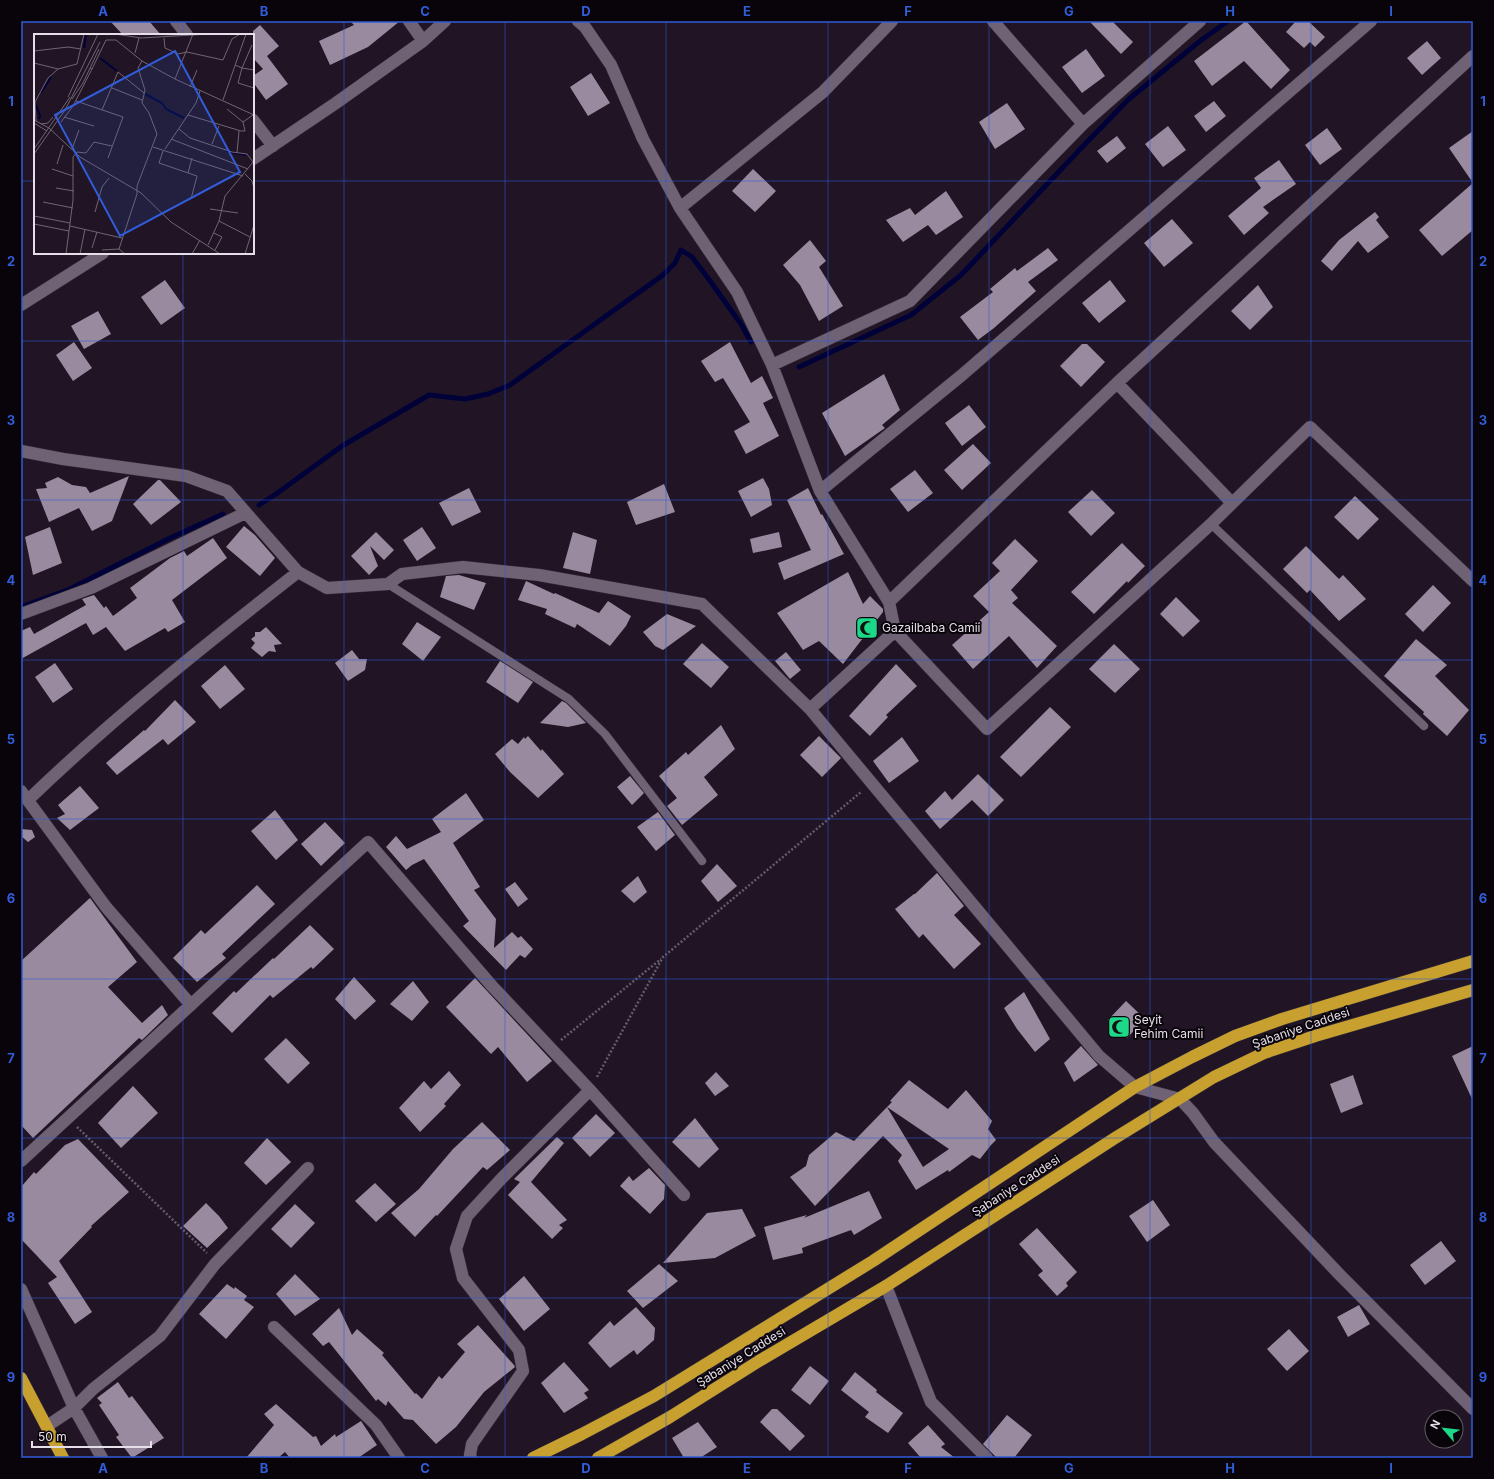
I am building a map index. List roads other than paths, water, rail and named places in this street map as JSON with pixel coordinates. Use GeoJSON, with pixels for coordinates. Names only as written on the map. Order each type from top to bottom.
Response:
{"type":"FeatureCollection","features":[{"type":"Feature","properties":{"kind":"highway"},"geometry":{"type":"LineString","coordinates":[[533,1458],[654,1396],[874,1261],[1135,1087],[1235,1036],[1282,1019],[1473,961]]}},
{"type":"Feature","properties":{"kind":"highway","name":"Şabaniye Caddesi"},"geometry":{"type":"LineString","coordinates":[[598,1458],[670,1417],[886,1286],[1115,1138],[1214,1077],[1264,1053],[1315,1036],[1473,990]]}},
{"type":"Feature","properties":{"kind":"highway"},"geometry":{"type":"LineString","coordinates":[[21,1378],[63,1458]]}},
{"type":"Feature","properties":{"kind":"street"},"geometry":{"type":"LineString","coordinates":[[176,21],[186,34]]}},
{"type":"Feature","properties":{"kind":"street"},"geometry":{"type":"LineString","coordinates":[[409,21],[423,41]]}},
{"type":"Feature","properties":{"kind":"street"},"geometry":{"type":"LineString","coordinates":[[254,157],[273,146],[423,41],[445,21]]}},
{"type":"Feature","properties":{"kind":"street"},"geometry":{"type":"LineString","coordinates":[[578,21],[585,27],[611,65],[643,139],[680,208],[737,292],[772,366],[820,491],[890,602],[895,631],[987,729],[1211,524],[1310,427],[1473,581]]}},
{"type":"Feature","properties":{"kind":"street"},"geometry":{"type":"LineString","coordinates":[[680,208],[823,92],[892,21]]}},
{"type":"Feature","properties":{"kind":"street"},"geometry":{"type":"LineString","coordinates":[[994,21],[1083,124]]}},
{"type":"Feature","properties":{"kind":"street"},"geometry":{"type":"LineString","coordinates":[[772,366],[910,301],[1083,124],[1200,21]]}},
{"type":"Feature","properties":{"kind":"street"},"geometry":{"type":"LineString","coordinates":[[820,491],[962,375],[1371,21]]}},
{"type":"Feature","properties":{"kind":"street"},"geometry":{"type":"LineString","coordinates":[[890,602],[1117,383],[1473,56]]}},
{"type":"Feature","properties":{"kind":"street"},"geometry":{"type":"LineString","coordinates":[[254,121],[273,146]]}},
{"type":"Feature","properties":{"kind":"street"},"geometry":{"type":"LineString","coordinates":[[21,305],[101,254]]}},
{"type":"Feature","properties":{"kind":"street"},"geometry":{"type":"LineString","coordinates":[[1117,383],[1232,503]]}},
{"type":"Feature","properties":{"kind":"street"},"geometry":{"type":"LineString","coordinates":[[21,451],[63,459],[186,476],[227,491],[298,572],[327,588],[388,584],[402,574],[463,567],[539,576],[702,604],[810,709],[1099,1056],[1135,1087],[1180,1099],[1193,1113],[1214,1142],[1323,1257],[1473,1409]]}},
{"type":"Feature","properties":{"kind":"street"},"geometry":{"type":"LineString","coordinates":[[21,614],[91,588],[245,513]]}},
{"type":"Feature","properties":{"kind":"street"},"geometry":{"type":"LineString","coordinates":[[191,1005],[106,907],[24,795],[73,756],[216,636],[298,572]]}},
{"type":"Feature","properties":{"kind":"street"},"geometry":{"type":"LineString","coordinates":[[810,709],[895,631]]}},
{"type":"Feature","properties":{"kind":"street"},"geometry":{"type":"LineString","coordinates":[[21,1161],[368,842],[492,986],[590,1090],[684,1195]]}},
{"type":"Feature","properties":{"kind":"street"},"geometry":{"type":"LineString","coordinates":[[471,1458],[472,1444],[523,1371],[518,1350],[463,1278],[456,1249],[467,1216],[502,1178],[590,1090]]}},
{"type":"Feature","properties":{"kind":"street"},"geometry":{"type":"LineString","coordinates":[[47,1426],[74,1408],[93,1389],[160,1336],[214,1264],[308,1168]]}},
{"type":"Feature","properties":{"kind":"street"},"geometry":{"type":"LineString","coordinates":[[886,1286],[931,1402],[986,1458]]}},
{"type":"Feature","properties":{"kind":"street"},"geometry":{"type":"LineString","coordinates":[[21,1289],[74,1408],[102,1458]]}},
{"type":"Feature","properties":{"kind":"street"},"geometry":{"type":"LineString","coordinates":[[274,1327],[376,1425],[399,1458]]}},
{"type":"Feature","properties":{"kind":"lane"},"geometry":{"type":"LineString","coordinates":[[1211,524],[1424,726]]}},
{"type":"Feature","properties":{"kind":"lane"},"geometry":{"type":"LineString","coordinates":[[388,584],[514,662],[569,699],[605,734],[702,861]]}},
{"type":"Feature","properties":{"kind":"waterway"},"geometry":{"type":"LineString","coordinates":[[799,367],[911,315],[961,275],[1129,99],[1200,41],[1228,21]]}},
{"type":"Feature","properties":{"kind":"waterway"},"geometry":{"type":"LineString","coordinates":[[259,505],[342,446],[429,395],[465,399],[488,394],[510,385],[663,275],[675,263],[681,250],[692,257],[705,274],[741,324],[751,342]]}},
{"type":"Feature","properties":{"kind":"waterway"},"geometry":{"type":"LineString","coordinates":[[21,607],[70,589],[170,538],[223,514]]}},
{"type":"Feature","properties":{"kind":"place","name":"Gazailbaba Camii"},"geometry":{"type":"Point","coordinates":[867,628]}},
{"type":"Feature","properties":{"kind":"place","name":"Seyit Fehim Camii"},"geometry":{"type":"Point","coordinates":[1119,1027]}}]}
